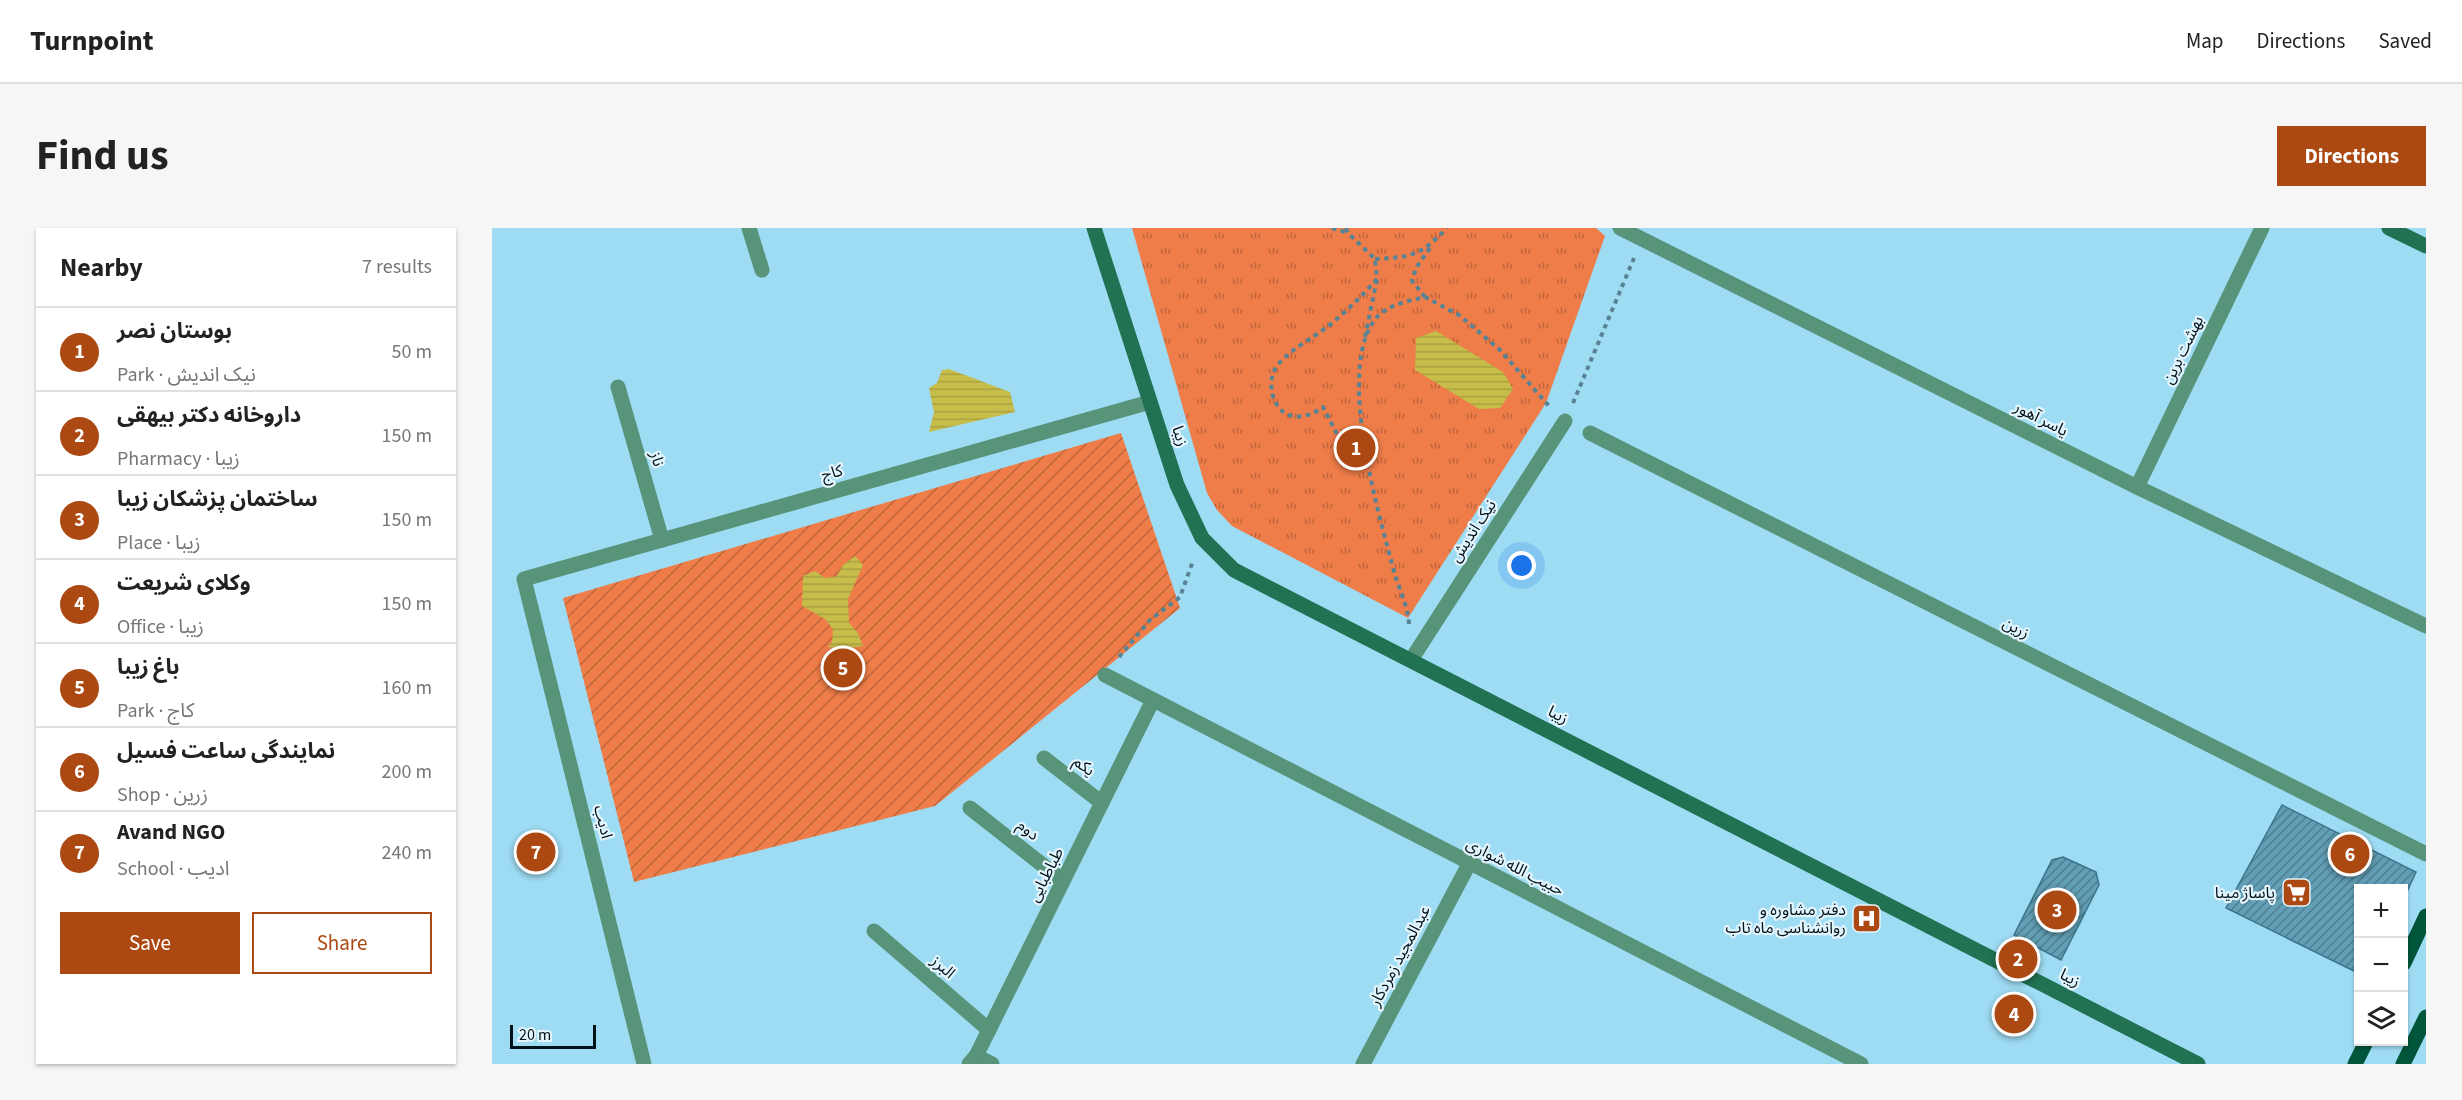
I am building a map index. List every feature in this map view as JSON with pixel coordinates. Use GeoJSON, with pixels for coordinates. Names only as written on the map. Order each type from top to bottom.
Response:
{"type":"FeatureCollection","features":[{"type":"Feature","properties":{"kind":"main road"},"geometry":{"type":"LineString","coordinates":[[2408,953],[2426,916]]}},
{"type":"Feature","properties":{"kind":"main road"},"geometry":{"type":"LineString","coordinates":[[2403,1064],[2426,1017]]}},
{"type":"Feature","properties":{"kind":"main road"},"geometry":{"type":"LineString","coordinates":[[2355,1064],[2364,1046]]}},
{"type":"Feature","properties":{"kind":"street"},"geometry":{"type":"LineString","coordinates":[[749,228],[762,270]]}},
{"type":"Feature","properties":{"kind":"street","name":"زیبا"},"geometry":{"type":"LineString","coordinates":[[1094,228],[1177,485],[1202,538],[1234,570],[2198,1064]]}},
{"type":"Feature","properties":{"kind":"street","name":"یاسر آهور"},"geometry":{"type":"LineString","coordinates":[[1620,228],[1645,233],[2137,487],[2426,626]]}},
{"type":"Feature","properties":{"kind":"street","name":"بهشت برین"},"geometry":{"type":"LineString","coordinates":[[2137,487],[2262,228]]}},
{"type":"Feature","properties":{"kind":"street"},"geometry":{"type":"LineString","coordinates":[[2389,228],[2426,246]]}},
{"type":"Feature","properties":{"kind":"street","name":"ناز"},"geometry":{"type":"LineString","coordinates":[[618,387],[662,540]]}},
{"type":"Feature","properties":{"kind":"street","name":"کاج"},"geometry":{"type":"LineString","coordinates":[[524,579],[1150,402]]}},
{"type":"Feature","properties":{"kind":"street","name":"نیک اندیش"},"geometry":{"type":"LineString","coordinates":[[1411,660],[1565,421]]}},
{"type":"Feature","properties":{"kind":"street","name":"زرین"},"geometry":{"type":"LineString","coordinates":[[1590,433],[2426,854]]}},
{"type":"Feature","properties":{"kind":"street","name":"ادیب"},"geometry":{"type":"LineString","coordinates":[[524,579],[639,1063]]}},
{"type":"Feature","properties":{"kind":"street","name":"حبیب الله شواری"},"geometry":{"type":"LineString","coordinates":[[1104,675],[1861,1064]]}},
{"type":"Feature","properties":{"kind":"street","name":"طباطبایی"},"geometry":{"type":"LineString","coordinates":[[973,1060],[1153,700]]}},
{"type":"Feature","properties":{"kind":"street","name":"یکم"},"geometry":{"type":"LineString","coordinates":[[1044,758],[1102,802]]}},
{"type":"Feature","properties":{"kind":"street","name":"دوم"},"geometry":{"type":"LineString","coordinates":[[970,808],[1063,881]]}},
{"type":"Feature","properties":{"kind":"street","name":"عبدالمجید زمردکار"},"geometry":{"type":"LineString","coordinates":[[1363,1064],[1469,864]]}},
{"type":"Feature","properties":{"kind":"street","name":"البرز"},"geometry":{"type":"LineString","coordinates":[[874,931],[989,1030]]}},
{"type":"Feature","properties":{"kind":"street"},"geometry":{"type":"LineString","coordinates":[[973,1060],[992,1064]]}},
{"type":"Feature","properties":{"kind":"path"},"geometry":{"type":"LineString","coordinates":[[1332,228],[1347,231],[1375,259],[1377,279],[1364,342],[1359,381],[1361,429],[1380,517],[1408,618]]}},
{"type":"Feature","properties":{"kind":"path"},"geometry":{"type":"LineString","coordinates":[[1447,228],[1416,268],[1412,281],[1425,297],[1459,315],[1500,350],[1565,421],[1645,233]]}},
{"type":"Feature","properties":{"kind":"path"},"geometry":{"type":"LineString","coordinates":[[1375,259],[1412,257],[1434,242]]}},
{"type":"Feature","properties":{"kind":"path"},"geometry":{"type":"LineString","coordinates":[[1361,429],[1338,434],[1323,407],[1312,414],[1293,416],[1279,409],[1271,392],[1274,371],[1295,350],[1355,303],[1377,279]]}},
{"type":"Feature","properties":{"kind":"path"},"geometry":{"type":"LineString","coordinates":[[1364,342],[1378,316],[1398,304],[1425,297]]}},
{"type":"Feature","properties":{"kind":"path"},"geometry":{"type":"LineString","coordinates":[[1104,675],[1150,620],[1180,597],[1202,538]]}},
{"type":"Feature","properties":{"kind":"green space"},"geometry":{"type":"Polygon","coordinates":[[[1132,228],[1596,228],[1605,236],[1546,403],[1408,618],[1232,526],[1217,510],[1207,493],[1132,228]]]}},
{"type":"Feature","properties":{"kind":"green space"},"geometry":{"type":"Polygon","coordinates":[[[1121,433],[1180,608],[935,806],[634,882],[563,598],[1121,433]]]}},
{"type":"Feature","properties":{"kind":"shaded area"},"geometry":{"type":"Polygon","coordinates":[[[1436,331],[1503,372],[1513,389],[1500,408],[1479,409],[1415,370],[1416,338],[1436,331]]]}},
{"type":"Feature","properties":{"kind":"shaded area"},"geometry":{"type":"Polygon","coordinates":[[[949,369],[1010,392],[1015,412],[929,432],[934,412],[929,388],[937,383],[942,370],[949,369]]]}},
{"type":"Feature","properties":{"kind":"shaded area"},"geometry":{"type":"Polygon","coordinates":[[[855,556],[863,565],[848,599],[849,623],[858,633],[863,646],[844,649],[828,647],[832,642],[833,629],[825,619],[802,606],[803,576],[815,571],[825,578],[837,576],[843,565],[855,556]]]}},
{"type":"Feature","properties":{"kind":"building","name":"پاساژ مینا"},"geometry":{"type":"Polygon","coordinates":[[[2282,805],[2416,872],[2408,889],[2408,884],[2354,884],[2354,971],[2226,908],[2282,805]]]}},
{"type":"Feature","properties":{"kind":"building"},"geometry":{"type":"Polygon","coordinates":[[[2063,857],[2096,872],[2099,885],[2061,960],[2014,935],[2052,860],[2063,857]]]}},
{"type":"Feature","properties":{"kind":"place","name":"بوستان نصر"},"geometry":{"type":"Point","coordinates":[1356,448]}},
{"type":"Feature","properties":{"kind":"place","name":"باغ زیبا"},"geometry":{"type":"Point","coordinates":[843,668]}},
{"type":"Feature","properties":{"kind":"place","name":"Avand NGO"},"geometry":{"type":"Point","coordinates":[536,852]}},
{"type":"Feature","properties":{"kind":"place","name":"نمایندگی ساعت فسیل"},"geometry":{"type":"Point","coordinates":[2350,854]}},
{"type":"Feature","properties":{"kind":"place","name":"پاساژ مینا"},"geometry":{"type":"Point","coordinates":[2296,893]}},
{"type":"Feature","properties":{"kind":"place","name":"ساختمان پزشکان زیبا"},"geometry":{"type":"Point","coordinates":[2057,910]}},
{"type":"Feature","properties":{"kind":"place","name":"دفتر مشاوره و روانشناسی ماه تاب"},"geometry":{"type":"Point","coordinates":[1867,919]}},
{"type":"Feature","properties":{"kind":"place","name":"داروخانه دکتر بیهقی"},"geometry":{"type":"Point","coordinates":[2018,959]}},
{"type":"Feature","properties":{"kind":"place","name":"وکلای شریعت"},"geometry":{"type":"Point","coordinates":[2014,1014]}}]}
